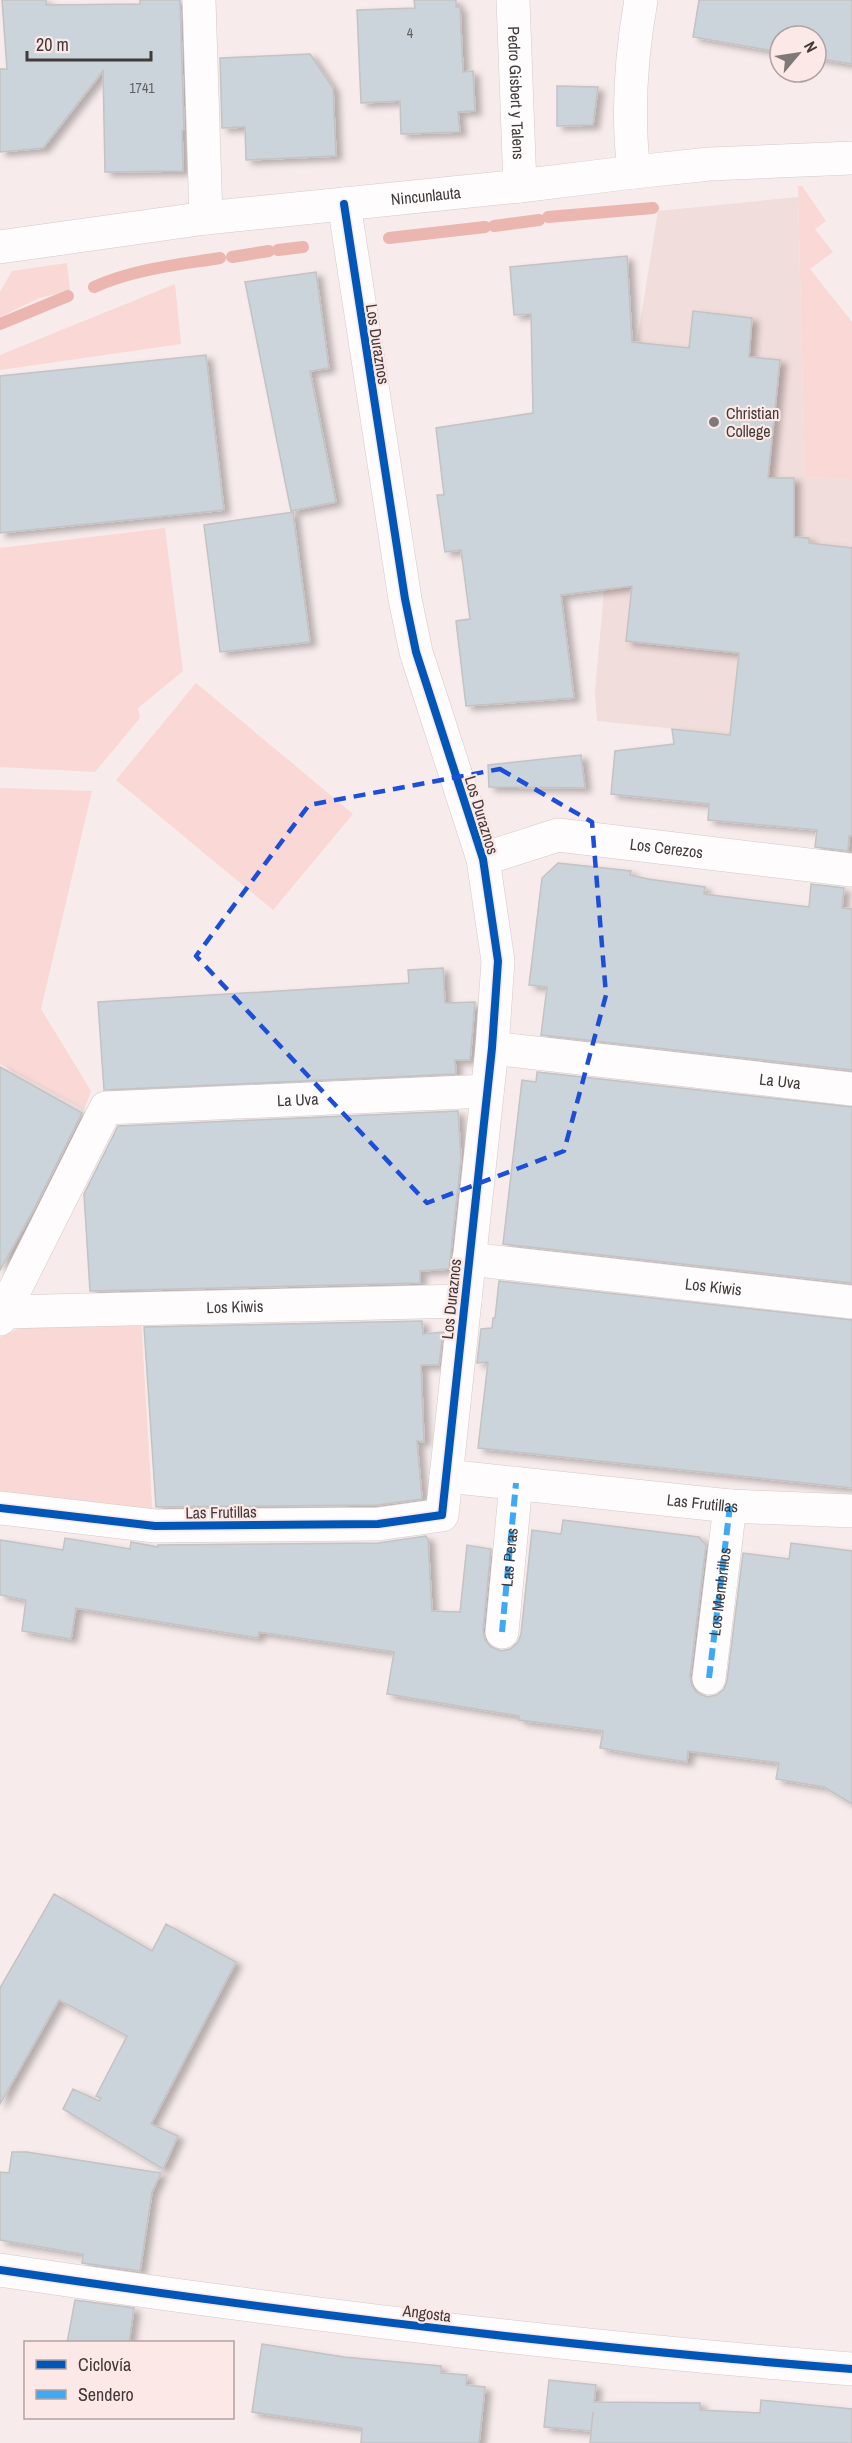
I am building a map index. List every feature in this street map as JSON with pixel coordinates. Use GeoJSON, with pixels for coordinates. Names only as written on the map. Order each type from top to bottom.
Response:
{"type":"FeatureCollection","features":[{"type":"Feature","properties":{"kind":"street"},"geometry":{"type":"LineString","coordinates":[[199,0],[206,218]]}},
{"type":"Feature","properties":{"kind":"street","name":"Pedro Gisbert y Talens"},"geometry":{"type":"LineString","coordinates":[[513,0],[520,186]]}},
{"type":"Feature","properties":{"kind":"street"},"geometry":{"type":"LineString","coordinates":[[633,172],[631,147],[633,43],[641,0]]}},
{"type":"Feature","properties":{"kind":"street","name":"Nincunlauta"},"geometry":{"type":"LineString","coordinates":[[0,247],[206,218],[520,186],[633,172],[710,164],[852,158]]}},
{"type":"Feature","properties":{"kind":"street","name":"Los Duraznos"},"geometry":{"type":"LineString","coordinates":[[344,204],[403,587],[416,652],[483,859],[498,961],[488,1090],[442,1515]]}},
{"type":"Feature","properties":{"kind":"street","name":"Los Cerezos"},"geometry":{"type":"LineString","coordinates":[[483,859],[558,834],[852,870]]}},
{"type":"Feature","properties":{"kind":"street","name":"La Uva"},"geometry":{"type":"LineString","coordinates":[[492,1048],[852,1089]]}},
{"type":"Feature","properties":{"kind":"street","name":"La Uva"},"geometry":{"type":"LineString","coordinates":[[2,1316],[106,1108],[488,1090]]}},
{"type":"Feature","properties":{"kind":"street","name":"Los Kiwis"},"geometry":{"type":"LineString","coordinates":[[469,1259],[852,1302]]}},
{"type":"Feature","properties":{"kind":"street","name":"Los Kiwis"},"geometry":{"type":"LineString","coordinates":[[2,1316],[465,1301]]}},
{"type":"Feature","properties":{"kind":"street","name":"Las Frutillas"},"geometry":{"type":"LineString","coordinates":[[447,1476],[730,1506],[852,1511]]}},
{"type":"Feature","properties":{"kind":"street","name":"Las Peras"},"geometry":{"type":"LineString","coordinates":[[502,1632],[516,1483]]}},
{"type":"Feature","properties":{"kind":"street","name":"Los Membrillos"},"geometry":{"type":"LineString","coordinates":[[709,1678],[730,1506]]}},
{"type":"Feature","properties":{"kind":"street","name":"Las Frutillas"},"geometry":{"type":"LineString","coordinates":[[0,1508],[155,1526],[378,1524],[442,1515]]}},
{"type":"Feature","properties":{"kind":"street","name":"Angosta"},"geometry":{"type":"LineString","coordinates":[[0,2270],[326,2316],[706,2358],[852,2369]]}},
{"type":"Feature","properties":{"kind":"highlighted area"},"geometry":{"type":"Polygon","coordinates":[[[500,769],[592,822],[606,995],[564,1151],[427,1203],[196,956],[309,805],[500,769]]]}},
{"type":"Feature","properties":{"kind":"shaded area"},"geometry":{"type":"Polygon","coordinates":[[[798,186],[802,186],[826,221],[815,229],[833,252],[810,269],[852,322],[852,479],[805,477],[798,186]]]}},
{"type":"Feature","properties":{"kind":"shaded area","name":"Christian College"},"geometry":{"type":"Polygon","coordinates":[[[798,197],[805,477],[852,479],[852,747],[597,721],[595,691],[613,491],[658,211],[798,197]]]}},
{"type":"Feature","properties":{"kind":"shaded area"},"geometry":{"type":"Polygon","coordinates":[[[67,263],[70,291],[39,298],[0,317],[0,292],[12,271],[67,263]]]}},
{"type":"Feature","properties":{"kind":"shaded area"},"geometry":{"type":"Polygon","coordinates":[[[175,284],[181,344],[0,370],[0,355],[175,284]]]}},
{"type":"Feature","properties":{"kind":"shaded area"},"geometry":{"type":"Polygon","coordinates":[[[165,528],[183,671],[138,708],[140,718],[95,772],[0,767],[0,548],[165,528]]]}},
{"type":"Feature","properties":{"kind":"shaded area"},"geometry":{"type":"Polygon","coordinates":[[[196,683],[353,814],[273,910],[116,780],[196,683]]]}},
{"type":"Feature","properties":{"kind":"shaded area"},"geometry":{"type":"Polygon","coordinates":[[[0,788],[92,791],[41,1009],[91,1091],[84,1110],[0,1064],[0,788]]]}},
{"type":"Feature","properties":{"kind":"shaded area"},"geometry":{"type":"Polygon","coordinates":[[[141,1318],[153,1519],[0,1501],[0,1337],[27,1325],[141,1318]]]}},
{"type":"Feature","properties":{"kind":"building"},"geometry":{"type":"Polygon","coordinates":[[[2,0],[46,0],[46,5],[140,4],[140,0],[180,0],[183,171],[105,172],[103,71],[43,148],[0,152],[0,69],[7,69],[2,0]]]}},
{"type":"Feature","properties":{"kind":"building"},"geometry":{"type":"Polygon","coordinates":[[[414,0],[456,0],[456,7],[460,7],[463,72],[473,71],[475,111],[458,112],[460,132],[401,134],[400,101],[361,103],[357,10],[415,8],[414,0]]]}},
{"type":"Feature","properties":{"kind":"building"},"geometry":{"type":"Polygon","coordinates":[[[699,0],[852,0],[852,64],[828,60],[828,24],[768,24],[768,50],[693,37],[699,0]]]}},
{"type":"Feature","properties":{"kind":"building"},"geometry":{"type":"Polygon","coordinates":[[[310,54],[333,88],[336,156],[246,160],[245,127],[222,128],[220,58],[310,54]]]}},
{"type":"Feature","properties":{"kind":"building"},"geometry":{"type":"Polygon","coordinates":[[[557,86],[598,87],[593,125],[557,126],[557,86]]]}},
{"type":"Feature","properties":{"kind":"building"},"geometry":{"type":"Polygon","coordinates":[[[627,256],[632,342],[689,348],[693,311],[752,318],[749,357],[780,360],[768,478],[794,478],[794,537],[809,538],[809,543],[852,548],[852,836],[849,836],[848,851],[815,847],[817,830],[708,820],[709,804],[611,794],[615,751],[674,744],[672,729],[730,735],[739,653],[626,641],[632,586],[561,595],[574,698],[466,706],[456,621],[470,619],[461,550],[445,552],[437,495],[444,495],[436,428],[533,413],[531,314],[514,315],[510,267],[627,256]]]}},
{"type":"Feature","properties":{"kind":"building"},"geometry":{"type":"Polygon","coordinates":[[[316,272],[329,368],[310,371],[336,502],[291,511],[245,282],[316,272]]]}},
{"type":"Feature","properties":{"kind":"building"},"geometry":{"type":"Polygon","coordinates":[[[206,355],[224,510],[0,533],[0,376],[206,355]]]}},
{"type":"Feature","properties":{"kind":"building"},"geometry":{"type":"Polygon","coordinates":[[[293,512],[310,642],[220,652],[204,525],[293,512]]]}},
{"type":"Feature","properties":{"kind":"building"},"geometry":{"type":"Polygon","coordinates":[[[581,755],[585,788],[489,787],[488,765],[581,755]]]}},
{"type":"Feature","properties":{"kind":"building"},"geometry":{"type":"Polygon","coordinates":[[[558,863],[631,871],[630,875],[648,879],[705,887],[704,894],[809,907],[811,884],[844,888],[842,908],[852,909],[852,1070],[541,1035],[547,987],[529,985],[542,878],[558,863]]]}},
{"type":"Feature","properties":{"kind":"building"},"geometry":{"type":"Polygon","coordinates":[[[443,968],[445,1003],[475,1002],[470,1060],[455,1060],[456,1074],[104,1090],[98,1002],[409,983],[408,970],[443,968]]]}},
{"type":"Feature","properties":{"kind":"building"},"geometry":{"type":"Polygon","coordinates":[[[0,1067],[82,1113],[34,1209],[0,1270],[0,1067]]]}},
{"type":"Feature","properties":{"kind":"building"},"geometry":{"type":"Polygon","coordinates":[[[537,1072],[852,1107],[852,1283],[503,1244],[522,1080],[536,1082],[537,1072]]]}},
{"type":"Feature","properties":{"kind":"building"},"geometry":{"type":"Polygon","coordinates":[[[458,1111],[461,1159],[449,1269],[420,1271],[420,1283],[90,1291],[84,1194],[118,1126],[458,1111]]]}},
{"type":"Feature","properties":{"kind":"building"},"geometry":{"type":"Polygon","coordinates":[[[499,1281],[852,1320],[852,1488],[478,1448],[488,1362],[477,1363],[481,1329],[492,1328],[499,1281]]]}},
{"type":"Feature","properties":{"kind":"building"},"geometry":{"type":"Polygon","coordinates":[[[422,1321],[423,1334],[443,1332],[439,1365],[421,1365],[424,1442],[417,1441],[422,1499],[377,1505],[156,1507],[144,1327],[422,1321]]]}},
{"type":"Feature","properties":{"kind":"building"},"geometry":{"type":"Polygon","coordinates":[[[563,1520],[699,1537],[706,1545],[690,1676],[692,1686],[697,1693],[707,1697],[717,1695],[724,1689],[727,1681],[743,1553],[789,1559],[791,1543],[852,1551],[852,1804],[824,1787],[776,1779],[779,1763],[688,1751],[687,1762],[600,1748],[603,1731],[519,1720],[519,1716],[387,1694],[394,1652],[259,1632],[258,1638],[76,1608],[71,1639],[22,1631],[26,1600],[0,1595],[0,1540],[63,1550],[65,1538],[130,1549],[131,1542],[158,1547],[158,1545],[378,1543],[426,1536],[432,1611],[460,1612],[467,1545],[491,1549],[483,1631],[485,1640],[491,1647],[501,1651],[510,1649],[518,1642],[521,1634],[532,1530],[561,1534],[563,1520]]]}},
{"type":"Feature","properties":{"kind":"building"},"geometry":{"type":"Polygon","coordinates":[[[54,1894],[152,1951],[166,1924],[236,1962],[151,2124],[178,2136],[163,2169],[63,2109],[73,2089],[99,2101],[101,2098],[96,2096],[127,2036],[59,2000],[0,2104],[0,1988],[54,1894]]]}},
{"type":"Feature","properties":{"kind":"building"},"geometry":{"type":"Polygon","coordinates":[[[12,2152],[27,2152],[161,2173],[152,2192],[140,2271],[82,2263],[83,2254],[0,2240],[0,2172],[9,2173],[12,2152]]]}},
{"type":"Feature","properties":{"kind":"building"},"geometry":{"type":"Polygon","coordinates":[[[75,2300],[134,2308],[129,2341],[67,2341],[75,2300]]]}},
{"type":"Feature","properties":{"kind":"building"},"geometry":{"type":"Polygon","coordinates":[[[262,2344],[344,2357],[441,2366],[441,2373],[467,2375],[466,2385],[485,2387],[479,2443],[361,2443],[362,2428],[252,2412],[262,2344]]]}},
{"type":"Feature","properties":{"kind":"building"},"geometry":{"type":"Polygon","coordinates":[[[549,2380],[596,2385],[594,2402],[700,2403],[700,2410],[760,2413],[761,2400],[852,2409],[852,2443],[590,2443],[593,2412],[591,2431],[544,2427],[549,2380]]]}},
{"type":"Feature","properties":{"kind":"waterway"},"geometry":{"type":"LineString","coordinates":[[548,217],[653,208]]}},
{"type":"Feature","properties":{"kind":"waterway"},"geometry":{"type":"LineString","coordinates":[[494,226],[539,220]]}},
{"type":"Feature","properties":{"kind":"waterway"},"geometry":{"type":"LineString","coordinates":[[389,238],[485,227]]}},
{"type":"Feature","properties":{"kind":"waterway"},"geometry":{"type":"LineString","coordinates":[[278,250],[303,247]]}},
{"type":"Feature","properties":{"kind":"waterway"},"geometry":{"type":"LineString","coordinates":[[232,257],[269,251]]}},
{"type":"Feature","properties":{"kind":"waterway"},"geometry":{"type":"LineString","coordinates":[[94,287],[140,272],[220,258]]}},
{"type":"Feature","properties":{"kind":"waterway"},"geometry":{"type":"LineString","coordinates":[[0,324],[68,296]]}},
{"type":"Feature","properties":{"kind":"marked path"},"geometry":{"type":"LineString","coordinates":[[502,1632],[516,1483]]}},
{"type":"Feature","properties":{"kind":"marked path"},"geometry":{"type":"LineString","coordinates":[[709,1678],[730,1506]]}},
{"type":"Feature","properties":{"kind":"cycle path"},"geometry":{"type":"LineString","coordinates":[[0,1508],[155,1526],[378,1524],[442,1515],[492,1048],[498,961],[483,859],[416,652],[405,599],[344,204]]}},
{"type":"Feature","properties":{"kind":"cycle path"},"geometry":{"type":"LineString","coordinates":[[0,2270],[425,2327],[638,2350],[852,2369]]}},
{"type":"Feature","properties":{"kind":"place","name":"Christian College"},"geometry":{"type":"Point","coordinates":[714,422]}}]}
